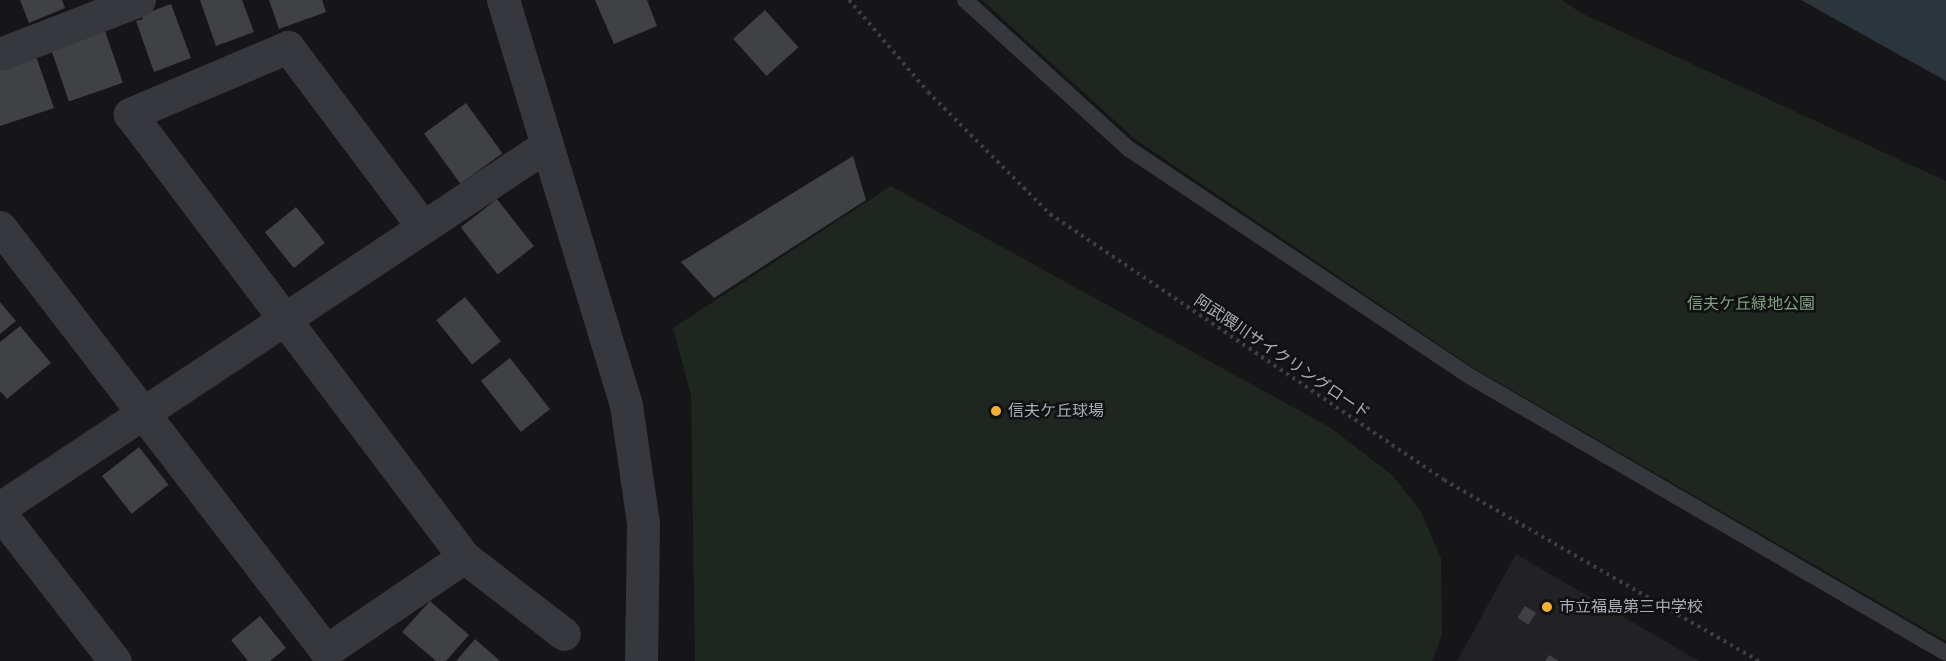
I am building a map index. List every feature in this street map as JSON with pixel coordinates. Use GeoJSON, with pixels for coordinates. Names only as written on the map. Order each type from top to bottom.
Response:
{"type":"FeatureCollection","features":[{"type":"Feature","properties":{"kind":"street"},"geometry":{"type":"LineString","coordinates":[[0,54],[139,0]]}},
{"type":"Feature","properties":{"kind":"street"},"geometry":{"type":"LineString","coordinates":[[503,0],[626,405],[643,524],[641,661]]}},
{"type":"Feature","properties":{"kind":"street"},"geometry":{"type":"LineString","coordinates":[[423,227],[288,47],[130,114],[283,320],[464,557],[564,634]]}},
{"type":"Feature","properties":{"kind":"street"},"geometry":{"type":"LineString","coordinates":[[0,508],[547,145]]}},
{"type":"Feature","properties":{"kind":"street"},"geometry":{"type":"LineString","coordinates":[[0,227],[326,651],[464,557]]}},
{"type":"Feature","properties":{"kind":"street"},"geometry":{"type":"LineString","coordinates":[[0,513],[115,661]]}},
{"type":"Feature","properties":{"kind":"lane"},"geometry":{"type":"LineString","coordinates":[[965,0],[1129,149],[1461,371],[1946,653]]}},
{"type":"Feature","properties":{"kind":"path","name":"阿武隈川サイクリングロード"},"geometry":{"type":"LineString","coordinates":[[849,0],[928,92],[1050,214],[1444,480],[1760,661]]}},
{"type":"Feature","properties":{"kind":"shaded area"},"geometry":{"type":"Polygon","coordinates":[[[1801,0],[1946,0],[1946,81],[1801,0]]]}},
{"type":"Feature","properties":{"kind":"shaded area","name":"市立福島第三中学校"},"geometry":{"type":"Polygon","coordinates":[[[1516,554],[1699,661],[1457,661],[1516,554]]]}},
{"type":"Feature","properties":{"kind":"green space","name":"信夫ケ丘緑地公園"},"geometry":{"type":"Polygon","coordinates":[[[982,0],[1562,0],[1581,13],[1946,181],[1946,641],[1475,369],[1135,139],[982,0]]]}},
{"type":"Feature","properties":{"kind":"green space","name":"信夫ケ丘球場"},"geometry":{"type":"Polygon","coordinates":[[[891,186],[1331,428],[1392,475],[1420,510],[1441,558],[1442,635],[1432,661],[695,661],[691,395],[673,328],[891,186]]]}},
{"type":"Feature","properties":{"kind":"building"},"geometry":{"type":"Polygon","coordinates":[[[20,0],[62,0],[65,8],[29,23],[20,0]]]}},
{"type":"Feature","properties":{"kind":"building"},"geometry":{"type":"Polygon","coordinates":[[[200,0],[242,0],[254,32],[216,46],[200,0]]]}},
{"type":"Feature","properties":{"kind":"building"},"geometry":{"type":"Polygon","coordinates":[[[269,0],[322,0],[326,12],[279,29],[269,0]]]}},
{"type":"Feature","properties":{"kind":"building"},"geometry":{"type":"Polygon","coordinates":[[[595,0],[647,0],[657,26],[614,44],[595,0]]]}},
{"type":"Feature","properties":{"kind":"building"},"geometry":{"type":"Polygon","coordinates":[[[171,4],[191,58],[154,72],[136,21],[143,19],[141,15],[171,4]]]}},
{"type":"Feature","properties":{"kind":"building"},"geometry":{"type":"Polygon","coordinates":[[[765,10],[798,47],[767,76],[733,39],[765,10]]]}},
{"type":"Feature","properties":{"kind":"building"},"geometry":{"type":"Polygon","coordinates":[[[104,28],[123,83],[69,101],[50,47],[104,28]]]}},
{"type":"Feature","properties":{"kind":"building"},"geometry":{"type":"Polygon","coordinates":[[[36,56],[54,108],[0,126],[0,69],[36,56]]]}},
{"type":"Feature","properties":{"kind":"building"},"geometry":{"type":"Polygon","coordinates":[[[466,103],[502,153],[460,184],[424,134],[466,103]]]}},
{"type":"Feature","properties":{"kind":"building"},"geometry":{"type":"Polygon","coordinates":[[[853,156],[866,200],[714,298],[681,262],[853,156]]]}},
{"type":"Feature","properties":{"kind":"building"},"geometry":{"type":"Polygon","coordinates":[[[497,199],[534,246],[498,275],[461,227],[497,199]]]}},
{"type":"Feature","properties":{"kind":"building"},"geometry":{"type":"Polygon","coordinates":[[[296,207],[325,243],[294,268],[265,232],[296,207]]]}},
{"type":"Feature","properties":{"kind":"building"},"geometry":{"type":"Polygon","coordinates":[[[465,297],[501,341],[472,365],[436,320],[465,297]]]}},
{"type":"Feature","properties":{"kind":"building"},"geometry":{"type":"Polygon","coordinates":[[[0,302],[16,321],[0,334],[0,302]]]}},
{"type":"Feature","properties":{"kind":"building"},"geometry":{"type":"Polygon","coordinates":[[[20,326],[51,363],[7,399],[0,391],[0,342],[20,326]]]}},
{"type":"Feature","properties":{"kind":"building"},"geometry":{"type":"Polygon","coordinates":[[[510,358],[550,409],[521,432],[481,381],[510,358]]]}},
{"type":"Feature","properties":{"kind":"building"},"geometry":{"type":"Polygon","coordinates":[[[139,447],[169,485],[132,514],[102,476],[139,447]]]}},
{"type":"Feature","properties":{"kind":"building"},"geometry":{"type":"Polygon","coordinates":[[[430,601],[469,635],[446,661],[436,661],[402,632],[430,601]]]}},
{"type":"Feature","properties":{"kind":"building"},"geometry":{"type":"Polygon","coordinates":[[[1525,606],[1536,613],[1529,625],[1518,618],[1525,606]]]}},
{"type":"Feature","properties":{"kind":"building"},"geometry":{"type":"Polygon","coordinates":[[[260,616],[286,648],[270,661],[248,661],[231,640],[260,616]]]}},
{"type":"Feature","properties":{"kind":"building"},"geometry":{"type":"Polygon","coordinates":[[[475,639],[500,661],[456,661],[475,639]]]}},
{"type":"Feature","properties":{"kind":"building"},"geometry":{"type":"Polygon","coordinates":[[[1549,655],[1559,661],[1545,661],[1549,655]]]}},
{"type":"Feature","properties":{"kind":"place","name":"信夫ケ丘球場"},"geometry":{"type":"Point","coordinates":[996,411]}},
{"type":"Feature","properties":{"kind":"place","name":"市立福島第三中学校"},"geometry":{"type":"Point","coordinates":[1547,607]}}]}
